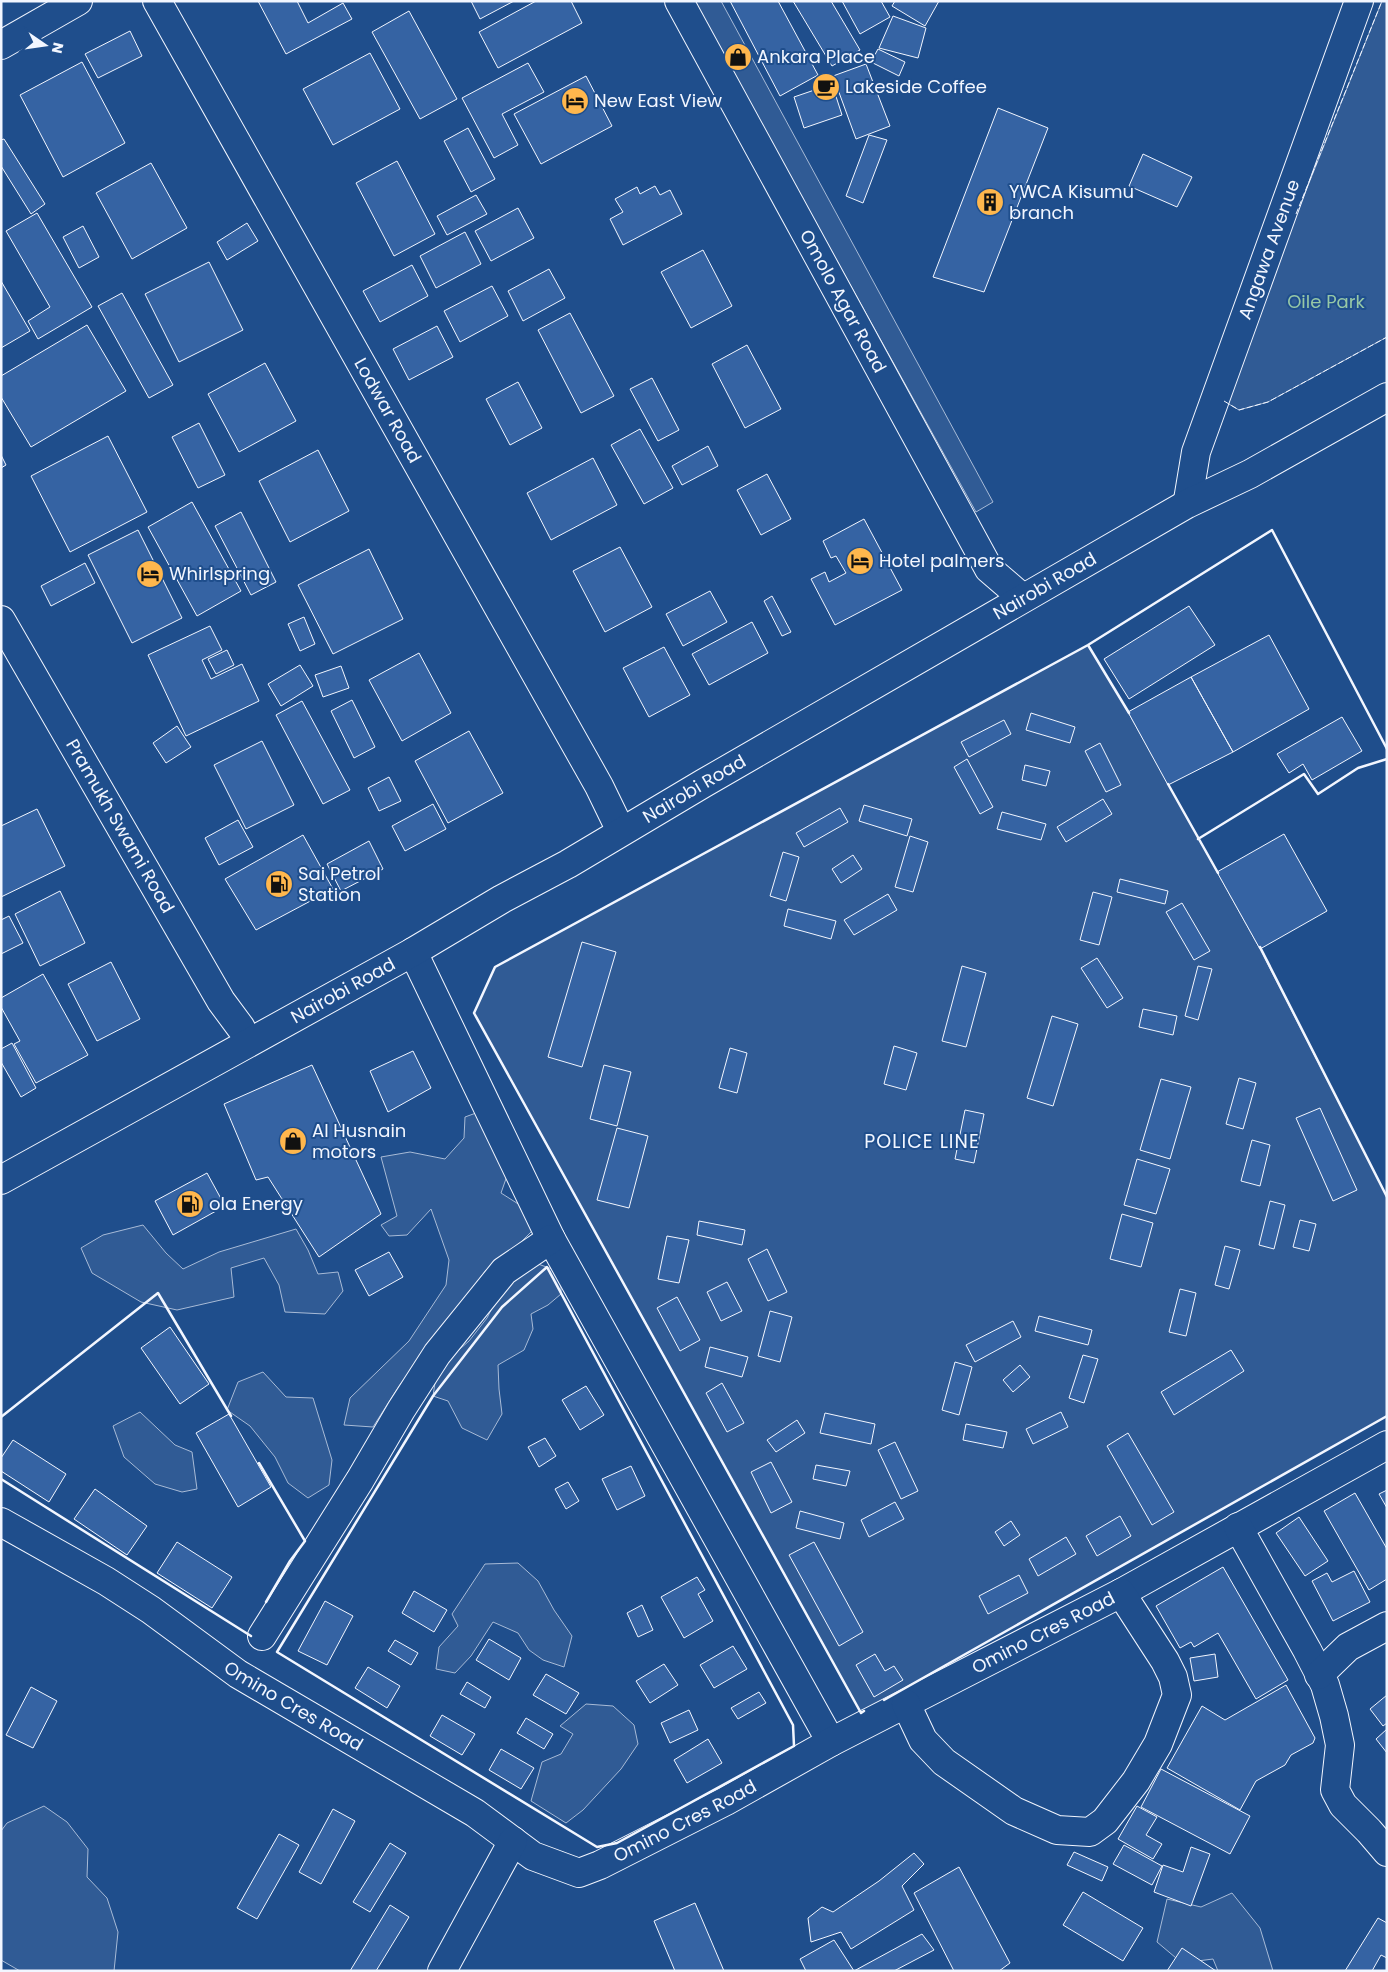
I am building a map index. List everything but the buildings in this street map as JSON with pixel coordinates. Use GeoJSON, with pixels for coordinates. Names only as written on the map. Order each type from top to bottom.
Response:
{"type":"FeatureCollection","features":[{"type":"Feature","properties":{"kind":"main road"},"geometry":{"type":"LineString","coordinates":[[1,45],[78,1]]}},
{"type":"Feature","properties":{"kind":"main road","name":"Lodwar Road"},"geometry":{"type":"LineString","coordinates":[[157,1],[599,786],[616,821]]}},
{"type":"Feature","properties":{"kind":"main road","name":"Omolo Agar Road"},"geometry":{"type":"LineString","coordinates":[[679,1],[989,569],[1018,594]]}},
{"type":"Feature","properties":{"kind":"main road","name":"Angawa Avenue"},"geometry":{"type":"LineString","coordinates":[[1188,500],[1196,452],[1359,1]]}},
{"type":"Feature","properties":{"kind":"main road","name":"Nairobi Road"},"geometry":{"type":"LineString","coordinates":[[1,1164],[177,1068],[241,1028],[360,969],[616,821],[1018,594],[1104,549],[1188,500],[1239,477],[1387,391]]}},
{"type":"Feature","properties":{"kind":"main road","name":"Nairobi Road"},"geometry":{"type":"LineString","coordinates":[[1,1180],[412,952],[502,899],[568,864],[704,782],[1187,504],[1250,474],[1387,397]]}},
{"type":"Feature","properties":{"kind":"main road","name":"Pramukh Swami Road"},"geometry":{"type":"LineString","coordinates":[[1,620],[221,1001],[241,1028]]}},
{"type":"Feature","properties":{"kind":"main road"},"geometry":{"type":"LineString","coordinates":[[412,952],[552,1238],[831,1742]]}},
{"type":"Feature","properties":{"kind":"main road"},"geometry":{"type":"LineString","coordinates":[[262,1636],[436,1354],[504,1271],[552,1238]]}},
{"type":"Feature","properties":{"kind":"main road","name":"Omino Cres Road"},"geometry":{"type":"LineString","coordinates":[[1,1522],[106,1581],[151,1610],[238,1674],[467,1808],[534,1856],[579,1873],[600,1866],[726,1801],[831,1742],[1121,1593],[1387,1445]]}},
{"type":"Feature","properties":{"kind":"main road"},"geometry":{"type":"LineString","coordinates":[[1238,1527],[1325,1685],[1340,1745],[1335,1790],[1343,1805],[1370,1831],[1387,1852]]}},
{"type":"Feature","properties":{"kind":"main road"},"geometry":{"type":"LineString","coordinates":[[906,1704],[923,1740],[944,1762],[1014,1811],[1057,1830],[1090,1832],[1105,1822],[1136,1781],[1158,1744],[1177,1695],[1173,1677],[1165,1661],[1121,1593]]}},
{"type":"Feature","properties":{"kind":"main road"},"geometry":{"type":"LineString","coordinates":[[1319,1675],[1348,1647],[1387,1626]]}},
{"type":"Feature","properties":{"kind":"main road"},"geometry":{"type":"LineString","coordinates":[[442,1971],[513,1841]]}},
{"type":"Feature","properties":{"kind":"shaded area"},"geometry":{"type":"Polygon","coordinates":[[[693,1],[721,1],[993,502],[976,512],[693,1]]]}},
{"type":"Feature","properties":{"kind":"shaded area","name":"Oile Park"},"geometry":{"type":"Polygon","coordinates":[[[1382,1],[1387,1],[1387,337],[1268,402],[1239,410],[1222,400],[1382,1]]]}},
{"type":"Feature","properties":{"kind":"shaded area"},"geometry":{"type":"Polygon","coordinates":[[[1088,645],[1128,712],[1260,949],[1387,1197],[1387,1416],[861,1713],[474,1013],[495,967],[1088,645]]]}},
{"type":"Feature","properties":{"kind":"shaded area"},"geometry":{"type":"Polygon","coordinates":[[[476,1113],[508,1173],[501,1193],[523,1207],[532,1231],[509,1254],[486,1270],[399,1386],[373,1427],[344,1425],[350,1398],[409,1341],[446,1285],[449,1260],[431,1209],[407,1235],[389,1236],[381,1225],[397,1216],[381,1157],[410,1152],[445,1159],[464,1138],[465,1117],[476,1113]]]}},
{"type":"Feature","properties":{"kind":"shaded area"},"geometry":{"type":"Polygon","coordinates":[[[143,1225],[166,1253],[183,1269],[219,1252],[296,1229],[308,1250],[318,1274],[338,1272],[343,1291],[325,1314],[285,1312],[279,1285],[264,1258],[231,1268],[234,1297],[177,1310],[141,1302],[92,1273],[81,1248],[103,1235],[143,1225]]]}},
{"type":"Feature","properties":{"kind":"shaded area"},"geometry":{"type":"Polygon","coordinates":[[[535,1263],[561,1272],[561,1294],[548,1305],[531,1314],[533,1329],[524,1350],[498,1365],[502,1414],[487,1440],[462,1428],[448,1401],[433,1396],[437,1369],[469,1341],[487,1318],[506,1280],[535,1263]]]}},
{"type":"Feature","properties":{"kind":"shaded area"},"geometry":{"type":"Polygon","coordinates":[[[263,1372],[286,1397],[313,1398],[332,1460],[329,1485],[308,1498],[288,1483],[275,1457],[250,1426],[227,1410],[238,1382],[263,1372]]]}},
{"type":"Feature","properties":{"kind":"shaded area"},"geometry":{"type":"Polygon","coordinates":[[[140,1412],[175,1445],[192,1452],[197,1489],[182,1492],[155,1484],[124,1457],[113,1426],[140,1412]]]}},
{"type":"Feature","properties":{"kind":"shaded area"},"geometry":{"type":"Polygon","coordinates":[[[518,1563],[538,1581],[554,1610],[572,1636],[564,1667],[543,1660],[529,1650],[518,1633],[493,1622],[471,1656],[455,1673],[436,1669],[439,1647],[458,1626],[452,1614],[485,1564],[518,1563]]]}},
{"type":"Feature","properties":{"kind":"shaded area"},"geometry":{"type":"Polygon","coordinates":[[[586,1704],[613,1706],[634,1725],[638,1744],[621,1769],[583,1810],[566,1823],[531,1801],[542,1762],[561,1754],[573,1734],[560,1726],[586,1704]]]}},
{"type":"Feature","properties":{"kind":"shaded area"},"geometry":{"type":"Polygon","coordinates":[[[44,1806],[67,1822],[88,1849],[87,1877],[107,1898],[118,1932],[114,1971],[20,1971],[1,1960],[1,1831],[7,1823],[44,1806]]]}},
{"type":"Feature","properties":{"kind":"shaded area"},"geometry":{"type":"Polygon","coordinates":[[[1232,1893],[1260,1928],[1273,1971],[1218,1971],[1213,1959],[1182,1963],[1157,1942],[1167,1899],[1201,1907],[1232,1893]]]}},
{"type":"Feature","properties":{"kind":"fence"},"geometry":{"type":"LineString","coordinates":[[1296,214],[1382,1]]}},
{"type":"Feature","properties":{"kind":"fence"},"geometry":{"type":"LineString","coordinates":[[1224,401],[1239,410],[1268,402],[1387,337]]}},
{"type":"Feature","properties":{"kind":"wall"},"geometry":{"type":"LineString","coordinates":[[864,1711],[861,1713],[474,1013],[495,967],[1088,645],[1272,530],[1387,749]]}},
{"type":"Feature","properties":{"kind":"wall"},"geometry":{"type":"LineString","coordinates":[[1088,645],[1129,713]]}},
{"type":"Feature","properties":{"kind":"wall"},"geometry":{"type":"LineString","coordinates":[[1198,839],[1304,774],[1318,794],[1358,768],[1387,759]]}},
{"type":"Feature","properties":{"kind":"wall"},"geometry":{"type":"LineString","coordinates":[[1168,784],[1218,873]]}},
{"type":"Feature","properties":{"kind":"wall"},"geometry":{"type":"LineString","coordinates":[[1260,947],[1387,1197]]}},
{"type":"Feature","properties":{"kind":"wall"},"geometry":{"type":"LineString","coordinates":[[547,1267],[793,1725],[794,1746],[617,1843],[597,1847],[277,1652],[433,1396],[502,1307],[547,1267]]}},
{"type":"Feature","properties":{"kind":"wall"},"geometry":{"type":"LineString","coordinates":[[1,1417],[158,1293],[231,1416]]}},
{"type":"Feature","properties":{"kind":"wall"},"geometry":{"type":"LineString","coordinates":[[884,1700],[1387,1416]]}},
{"type":"Feature","properties":{"kind":"wall"},"geometry":{"type":"LineString","coordinates":[[259,1463],[305,1541],[290,1561],[266,1602]]}},
{"type":"Feature","properties":{"kind":"wall"},"geometry":{"type":"LineString","coordinates":[[1,1479],[251,1636]]}},
{"type":"Feature","properties":{"kind":"place","name":"Ankara Place"},"geometry":{"type":"Point","coordinates":[738,57]}},
{"type":"Feature","properties":{"kind":"place","name":"Lakeside Coffee"},"geometry":{"type":"Point","coordinates":[826,87]}},
{"type":"Feature","properties":{"kind":"place","name":"New East View"},"geometry":{"type":"Point","coordinates":[575,101]}},
{"type":"Feature","properties":{"kind":"place","name":"YWCA Kisumu branch"},"geometry":{"type":"Point","coordinates":[990,202]}},
{"type":"Feature","properties":{"kind":"place","name":"Hotel palmers"},"geometry":{"type":"Point","coordinates":[860,561]}},
{"type":"Feature","properties":{"kind":"place","name":"Whirlspring"},"geometry":{"type":"Point","coordinates":[150,574]}},
{"type":"Feature","properties":{"kind":"place","name":"Sai Petrol Station"},"geometry":{"type":"Point","coordinates":[279,884]}},
{"type":"Feature","properties":{"kind":"place","name":"Al Husnain motors"},"geometry":{"type":"Point","coordinates":[293,1141]}},
{"type":"Feature","properties":{"kind":"place","name":"ola Energy"},"geometry":{"type":"Point","coordinates":[190,1204]}},
{"type":"Feature","properties":{"kind":"district","name":"POLICE LINE"},"geometry":{"type":"Point","coordinates":[922,1141]}}]}
